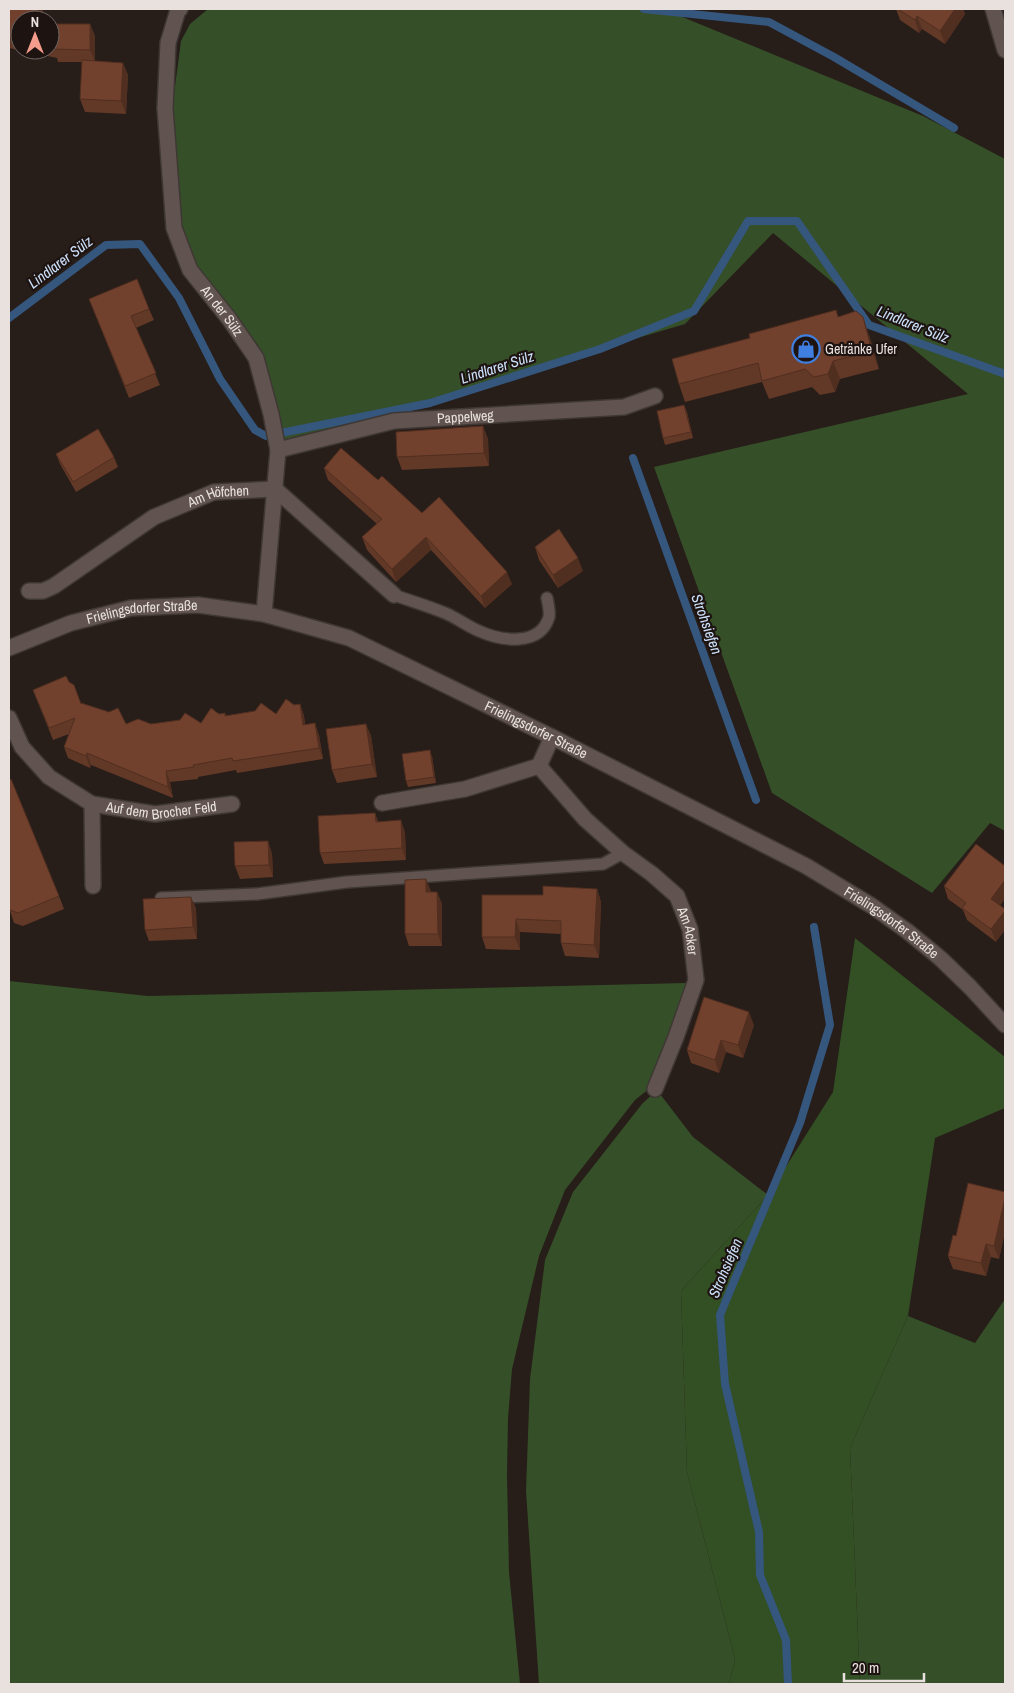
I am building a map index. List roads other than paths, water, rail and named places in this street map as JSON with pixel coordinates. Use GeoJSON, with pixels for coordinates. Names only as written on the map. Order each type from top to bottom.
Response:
{"type":"FeatureCollection","features":[{"type":"Feature","properties":{"kind":"street","name":"An der Sülz"},"geometry":{"type":"LineString","coordinates":[[178,9],[168,43],[165,108],[174,228],[190,270],[230,320],[256,358],[271,414],[278,450],[264,614]]}},
{"type":"Feature","properties":{"kind":"street"},"geometry":{"type":"LineString","coordinates":[[993,9],[1005,50]]}},
{"type":"Feature","properties":{"kind":"street","name":"Pappelweg"},"geometry":{"type":"LineString","coordinates":[[278,450],[394,421],[624,407],[655,396]]}},
{"type":"Feature","properties":{"kind":"street"},"geometry":{"type":"LineString","coordinates":[[275,489],[394,595]]}},
{"type":"Feature","properties":{"kind":"street","name":"Am Höfchen"},"geometry":{"type":"LineString","coordinates":[[29,591],[43,591],[54,586],[154,517],[163,513],[214,492],[275,489]]}},
{"type":"Feature","properties":{"kind":"street","name":"Frielingsdorfer Straße"},"geometry":{"type":"LineString","coordinates":[[9,648],[71,623],[131,608],[198,605],[264,614],[348,638],[552,737],[798,862],[872,906],[940,958],[1005,1025]]}},
{"type":"Feature","properties":{"kind":"street","name":"Auf dem Brocher Feld"},"geometry":{"type":"LineString","coordinates":[[9,718],[22,747],[49,777],[92,804],[155,814],[232,804]]}},
{"type":"Feature","properties":{"kind":"street"},"geometry":{"type":"LineString","coordinates":[[382,803],[465,789],[539,766],[552,737]]}},
{"type":"Feature","properties":{"kind":"street","name":"Am Acker"},"geometry":{"type":"LineString","coordinates":[[539,766],[585,819],[623,853],[652,874],[677,896],[690,929],[696,980],[655,1089]]}},
{"type":"Feature","properties":{"kind":"street","name":"Auf dem Brocher Feld"},"geometry":{"type":"LineString","coordinates":[[92,804],[93,886]]}},
{"type":"Feature","properties":{"kind":"lane"},"geometry":{"type":"LineString","coordinates":[[394,595],[446,614],[480,632],[498,638],[515,640],[531,637],[542,630],[549,616],[547,598]]}},
{"type":"Feature","properties":{"kind":"lane"},"geometry":{"type":"LineString","coordinates":[[161,898],[256,894],[347,882],[603,864],[623,853]]}},
{"type":"Feature","properties":{"kind":"waterway"},"geometry":{"type":"LineString","coordinates":[[644,9],[769,22],[834,57],[954,128]]}},
{"type":"Feature","properties":{"kind":"waterway","name":"Lindlarer Sülz"},"geometry":{"type":"LineString","coordinates":[[9,318],[106,245],[140,244],[179,298],[220,379],[255,430],[266,436],[430,403],[600,349],[694,311],[748,221],[797,221],[869,325],[1005,374]]}},
{"type":"Feature","properties":{"kind":"waterway","name":"Strohsiefen"},"geometry":{"type":"LineString","coordinates":[[633,458],[756,800]]}},
{"type":"Feature","properties":{"kind":"waterway","name":"Strohsiefen"},"geometry":{"type":"LineString","coordinates":[[788,1684],[786,1640],[760,1575],[759,1532],[725,1384],[720,1315],[800,1123],[830,1025],[814,927]]}},
{"type":"Feature","properties":{"kind":"place","name":"Getränke Ufer"},"geometry":{"type":"Point","coordinates":[806,349]}}]}
